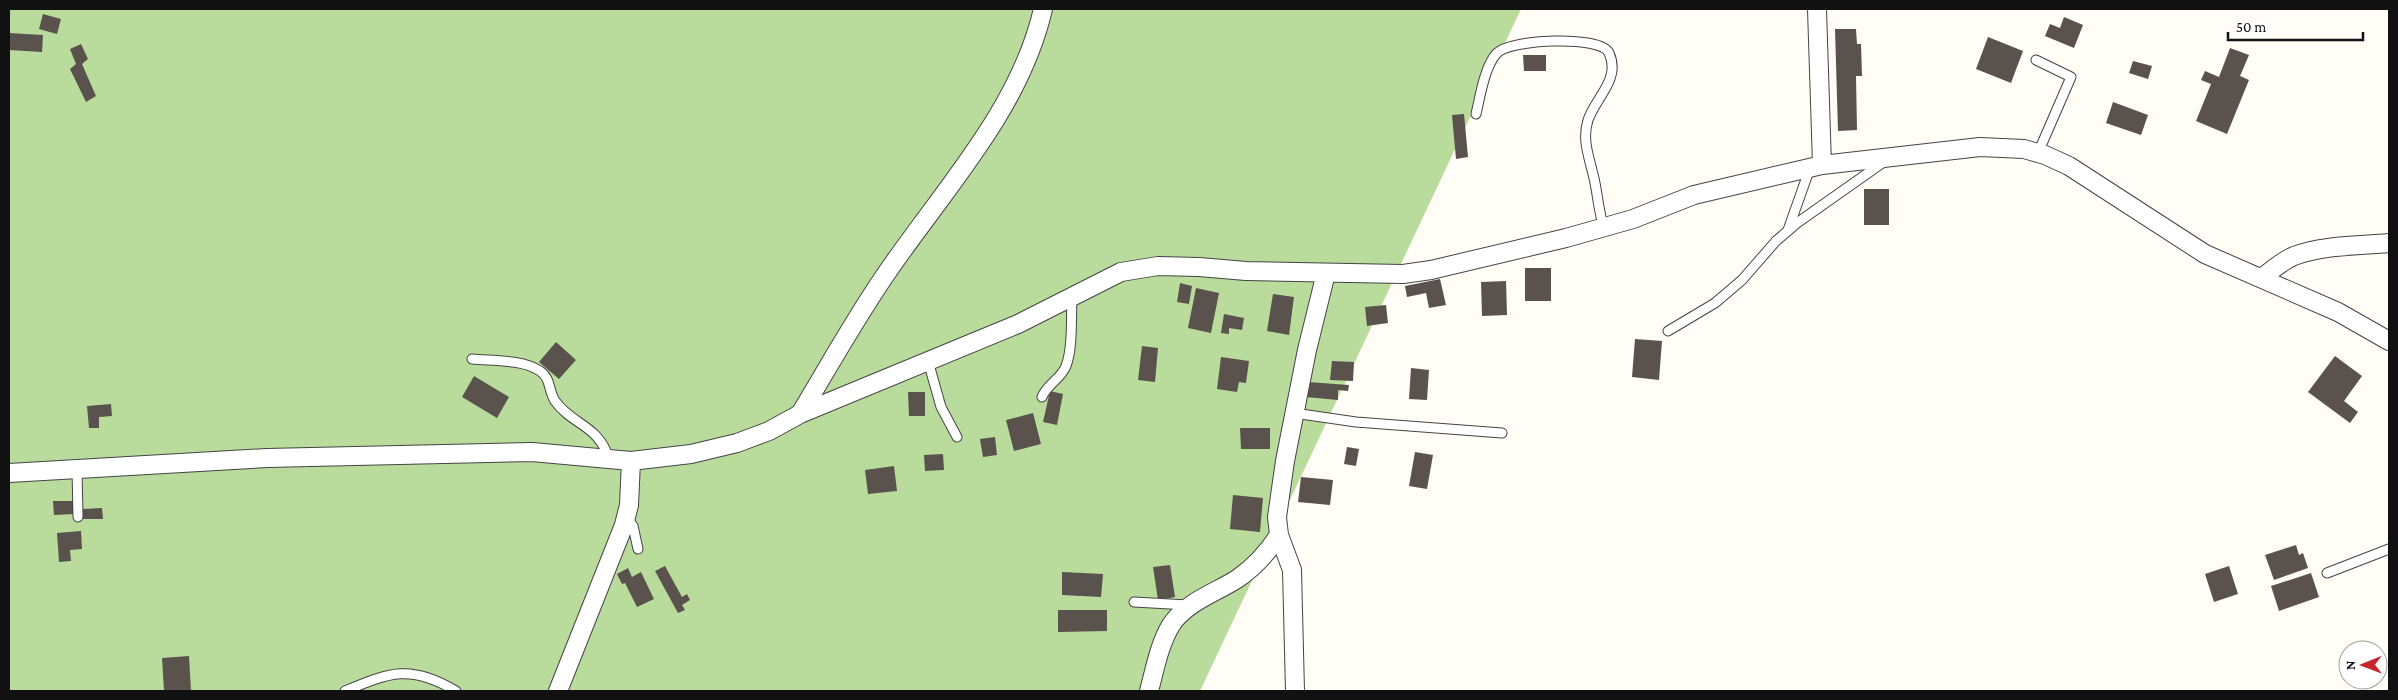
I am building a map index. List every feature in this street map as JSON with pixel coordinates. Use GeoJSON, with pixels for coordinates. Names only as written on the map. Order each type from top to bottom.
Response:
{"type":"FeatureCollection","features":[{"type":"Feature","properties":{"kind":"street"},"geometry":{"type":"LineString","coordinates":[[800,414],[888,271],[990,129],[1019,79],[1036,38],[1043,9]]}},
{"type":"Feature","properties":{"kind":"street"},"geometry":{"type":"LineString","coordinates":[[1816,166],[1817,9]]}},
{"type":"Feature","properties":{"kind":"street"},"geometry":{"type":"LineString","coordinates":[[9,473],[267,458],[532,452],[631,461],[691,454],[737,443],[768,431],[800,414],[1018,324],[1121,272],[1158,266],[1246,271],[1385,274],[1422,271],[1604,228],[1634,219],[1694,195],[1816,166],[1980,147],[2024,149],[2069,166],[2205,254],[2338,312],[2389,341]]}},
{"type":"Feature","properties":{"kind":"street"},"geometry":{"type":"LineString","coordinates":[[2262,278],[2282,262],[2305,253],[2325,249],[2389,243]]}},
{"type":"Feature","properties":{"kind":"street"},"geometry":{"type":"LineString","coordinates":[[1296,691],[1292,570],[1279,534],[1277,517],[1294,413],[1326,272]]}},
{"type":"Feature","properties":{"kind":"street"},"geometry":{"type":"LineString","coordinates":[[558,691],[616,546],[626,515],[629,505],[631,461]]}},
{"type":"Feature","properties":{"kind":"street"},"geometry":{"type":"LineString","coordinates":[[1149,691],[1165,637],[1172,624],[1191,605],[1238,578],[1265,556],[1279,534]]}},
{"type":"Feature","properties":{"kind":"lane"},"geometry":{"type":"LineString","coordinates":[[1476,114],[1482,89],[1497,53],[1513,44],[1580,42],[1600,45],[1606,49],[1610,54],[1612,76],[1588,120],[1585,140],[1604,228]]}},
{"type":"Feature","properties":{"kind":"lane"},"geometry":{"type":"LineString","coordinates":[[2036,60],[2071,77],[2038,153]]}},
{"type":"Feature","properties":{"kind":"lane"},"geometry":{"type":"LineString","coordinates":[[1668,331],[1693,318],[1722,297],[1742,280],[1788,230],[1892,157]]}},
{"type":"Feature","properties":{"kind":"lane"},"geometry":{"type":"LineString","coordinates":[[1788,230],[1816,166]]}},
{"type":"Feature","properties":{"kind":"lane"},"geometry":{"type":"LineString","coordinates":[[1042,396],[1045,390],[1057,380],[1066,367],[1072,296]]}},
{"type":"Feature","properties":{"kind":"lane"},"geometry":{"type":"LineString","coordinates":[[472,359],[530,366],[539,370],[549,381],[554,399],[569,414],[601,439],[609,459]]}},
{"type":"Feature","properties":{"kind":"lane"},"geometry":{"type":"LineString","coordinates":[[928,361],[941,407],[957,437]]}},
{"type":"Feature","properties":{"kind":"lane"},"geometry":{"type":"LineString","coordinates":[[1294,413],[1356,422],[1502,433]]}},
{"type":"Feature","properties":{"kind":"lane"},"geometry":{"type":"LineString","coordinates":[[77,469],[78,517]]}},
{"type":"Feature","properties":{"kind":"lane"},"geometry":{"type":"LineString","coordinates":[[626,515],[633,526],[638,549]]}},
{"type":"Feature","properties":{"kind":"lane"},"geometry":{"type":"LineString","coordinates":[[2327,574],[2389,549]]}},
{"type":"Feature","properties":{"kind":"lane"},"geometry":{"type":"LineString","coordinates":[[1134,602],[1191,605]]}},
{"type":"Feature","properties":{"kind":"lane"},"geometry":{"type":"LineString","coordinates":[[345,691],[383,675],[410,673],[442,683],[456,691]]}},
{"type":"Feature","properties":{"kind":"green space"},"geometry":{"type":"Polygon","coordinates":[[[9,9],[1521,9],[1200,691],[9,691],[9,9]]]}},
{"type":"Feature","properties":{"kind":"building"},"geometry":{"type":"Polygon","coordinates":[[[43,14],[61,19],[57,34],[39,29],[43,14]]]}},
{"type":"Feature","properties":{"kind":"building"},"geometry":{"type":"Polygon","coordinates":[[[2064,17],[2083,25],[2074,48],[2045,36],[2050,24],[2060,28],[2064,17]]]}},
{"type":"Feature","properties":{"kind":"building"},"geometry":{"type":"Polygon","coordinates":[[[1835,29],[1856,29],[1857,44],[1861,44],[1862,76],[1856,76],[1857,130],[1838,131],[1835,29]]]}},
{"type":"Feature","properties":{"kind":"building"},"geometry":{"type":"Polygon","coordinates":[[[9,33],[43,35],[42,52],[9,50],[9,33]]]}},
{"type":"Feature","properties":{"kind":"building"},"geometry":{"type":"Polygon","coordinates":[[[1988,37],[2023,51],[2011,83],[1976,69],[1988,37]]]}},
{"type":"Feature","properties":{"kind":"building"},"geometry":{"type":"Polygon","coordinates":[[[81,44],[88,59],[82,64],[96,96],[86,102],[70,69],[76,64],[70,49],[81,44]]]}},
{"type":"Feature","properties":{"kind":"building"},"geometry":{"type":"Polygon","coordinates":[[[2230,48],[2249,55],[2240,76],[2249,80],[2227,134],[2196,121],[2211,84],[2201,80],[2205,71],[2219,77],[2230,48]]]}},
{"type":"Feature","properties":{"kind":"building"},"geometry":{"type":"Polygon","coordinates":[[[1523,55],[1546,55],[1546,71],[1524,71],[1523,55]]]}},
{"type":"Feature","properties":{"kind":"building"},"geometry":{"type":"Polygon","coordinates":[[[2133,61],[2152,66],[2148,79],[2129,73],[2133,61]]]}},
{"type":"Feature","properties":{"kind":"building"},"geometry":{"type":"Polygon","coordinates":[[[2113,102],[2148,115],[2141,135],[2106,123],[2113,102]]]}},
{"type":"Feature","properties":{"kind":"building"},"geometry":{"type":"Polygon","coordinates":[[[1464,114],[1468,157],[1456,159],[1452,115],[1464,114]]]}},
{"type":"Feature","properties":{"kind":"building"},"geometry":{"type":"Polygon","coordinates":[[[1864,189],[1889,189],[1889,225],[1864,225],[1864,189]]]}},
{"type":"Feature","properties":{"kind":"building"},"geometry":{"type":"Polygon","coordinates":[[[1525,268],[1551,268],[1551,301],[1525,301],[1525,268]]]}},
{"type":"Feature","properties":{"kind":"building"},"geometry":{"type":"Polygon","coordinates":[[[1440,279],[1446,305],[1429,308],[1426,293],[1407,297],[1405,286],[1440,279]]]}},
{"type":"Feature","properties":{"kind":"building"},"geometry":{"type":"Polygon","coordinates":[[[1506,281],[1507,315],[1482,316],[1481,282],[1506,281]]]}},
{"type":"Feature","properties":{"kind":"building"},"geometry":{"type":"Polygon","coordinates":[[[1180,283],[1192,286],[1189,304],[1177,302],[1180,283]]]}},
{"type":"Feature","properties":{"kind":"building"},"geometry":{"type":"Polygon","coordinates":[[[1196,288],[1219,293],[1211,333],[1188,328],[1196,288]]]}},
{"type":"Feature","properties":{"kind":"building"},"geometry":{"type":"Polygon","coordinates":[[[1273,294],[1294,297],[1289,335],[1267,331],[1273,294]]]}},
{"type":"Feature","properties":{"kind":"building"},"geometry":{"type":"Polygon","coordinates":[[[1386,305],[1388,323],[1367,326],[1365,307],[1386,305]]]}},
{"type":"Feature","properties":{"kind":"building"},"geometry":{"type":"Polygon","coordinates":[[[1224,314],[1244,318],[1242,330],[1229,328],[1229,334],[1221,333],[1224,314]]]}},
{"type":"Feature","properties":{"kind":"building"},"geometry":{"type":"Polygon","coordinates":[[[1635,339],[1662,341],[1659,380],[1632,377],[1635,339]]]}},
{"type":"Feature","properties":{"kind":"building"},"geometry":{"type":"Polygon","coordinates":[[[556,342],[576,360],[559,379],[539,362],[556,342]]]}},
{"type":"Feature","properties":{"kind":"building"},"geometry":{"type":"Polygon","coordinates":[[[1142,346],[1158,348],[1155,382],[1138,380],[1142,346]]]}},
{"type":"Feature","properties":{"kind":"building"},"geometry":{"type":"Polygon","coordinates":[[[2335,356],[2362,376],[2344,401],[2358,412],[2350,423],[2308,392],[2335,356]]]}},
{"type":"Feature","properties":{"kind":"building"},"geometry":{"type":"Polygon","coordinates":[[[1221,357],[1249,361],[1246,383],[1239,382],[1237,392],[1217,389],[1221,357]]]}},
{"type":"Feature","properties":{"kind":"building"},"geometry":{"type":"Polygon","coordinates":[[[1332,361],[1354,362],[1353,381],[1330,380],[1332,361]]]}},
{"type":"Feature","properties":{"kind":"building"},"geometry":{"type":"Polygon","coordinates":[[[1411,368],[1429,370],[1427,400],[1409,399],[1411,368]]]}},
{"type":"Feature","properties":{"kind":"building"},"geometry":{"type":"Polygon","coordinates":[[[474,376],[509,397],[497,418],[462,397],[474,376]]]}},
{"type":"Feature","properties":{"kind":"building"},"geometry":{"type":"Polygon","coordinates":[[[1308,382],[1349,385],[1348,391],[1338,390],[1338,400],[1306,397],[1308,382]]]}},
{"type":"Feature","properties":{"kind":"building"},"geometry":{"type":"Polygon","coordinates":[[[1050,391],[1063,394],[1057,425],[1043,422],[1050,391]]]}},
{"type":"Feature","properties":{"kind":"building"},"geometry":{"type":"Polygon","coordinates":[[[908,392],[925,392],[925,416],[909,416],[908,392]]]}},
{"type":"Feature","properties":{"kind":"building"},"geometry":{"type":"Polygon","coordinates":[[[111,404],[112,416],[99,417],[99,428],[89,428],[87,406],[111,404]]]}},
{"type":"Feature","properties":{"kind":"building"},"geometry":{"type":"Polygon","coordinates":[[[1033,413],[1041,444],[1014,451],[1006,420],[1033,413]]]}},
{"type":"Feature","properties":{"kind":"building"},"geometry":{"type":"Polygon","coordinates":[[[1240,428],[1270,428],[1270,449],[1241,449],[1240,428]]]}},
{"type":"Feature","properties":{"kind":"building"},"geometry":{"type":"Polygon","coordinates":[[[995,437],[997,455],[983,457],[980,439],[995,437]]]}},
{"type":"Feature","properties":{"kind":"building"},"geometry":{"type":"Polygon","coordinates":[[[1347,447],[1359,449],[1356,466],[1344,464],[1347,447]]]}},
{"type":"Feature","properties":{"kind":"building"},"geometry":{"type":"Polygon","coordinates":[[[1415,452],[1433,455],[1427,489],[1409,486],[1415,452]]]}},
{"type":"Feature","properties":{"kind":"building"},"geometry":{"type":"Polygon","coordinates":[[[943,454],[944,470],[925,471],[924,455],[943,454]]]}},
{"type":"Feature","properties":{"kind":"building"},"geometry":{"type":"Polygon","coordinates":[[[894,466],[897,491],[868,494],[865,470],[894,466]]]}},
{"type":"Feature","properties":{"kind":"building"},"geometry":{"type":"Polygon","coordinates":[[[1301,477],[1333,480],[1330,505],[1298,502],[1301,477]]]}},
{"type":"Feature","properties":{"kind":"building"},"geometry":{"type":"Polygon","coordinates":[[[1233,495],[1263,498],[1260,532],[1230,529],[1233,495]]]}},
{"type":"Feature","properties":{"kind":"building"},"geometry":{"type":"Polygon","coordinates":[[[53,501],[74,501],[75,514],[54,515],[53,501]]]}},
{"type":"Feature","properties":{"kind":"building"},"geometry":{"type":"Polygon","coordinates":[[[102,508],[103,519],[83,519],[83,509],[102,508]]]}},
{"type":"Feature","properties":{"kind":"building"},"geometry":{"type":"Polygon","coordinates":[[[81,531],[82,549],[70,550],[71,561],[59,562],[57,533],[81,531]]]}},
{"type":"Feature","properties":{"kind":"building"},"geometry":{"type":"Polygon","coordinates":[[[2296,545],[2299,555],[2303,553],[2308,568],[2274,580],[2265,555],[2296,545]]]}},
{"type":"Feature","properties":{"kind":"building"},"geometry":{"type":"Polygon","coordinates":[[[1170,565],[1175,597],[1158,600],[1153,567],[1170,565]]]}},
{"type":"Feature","properties":{"kind":"building"},"geometry":{"type":"Polygon","coordinates":[[[665,566],[682,597],[687,594],[690,600],[682,605],[685,610],[678,613],[655,571],[665,566]]]}},
{"type":"Feature","properties":{"kind":"building"},"geometry":{"type":"Polygon","coordinates":[[[2229,566],[2238,594],[2214,602],[2205,574],[2229,566]]]}},
{"type":"Feature","properties":{"kind":"building"},"geometry":{"type":"Polygon","coordinates":[[[628,568],[632,577],[641,572],[654,599],[637,607],[625,583],[622,584],[617,574],[628,568]]]}},
{"type":"Feature","properties":{"kind":"building"},"geometry":{"type":"Polygon","coordinates":[[[1062,572],[1103,574],[1101,597],[1062,595],[1062,572]]]}},
{"type":"Feature","properties":{"kind":"building"},"geometry":{"type":"Polygon","coordinates":[[[2311,573],[2319,597],[2279,611],[2271,586],[2311,573]]]}},
{"type":"Feature","properties":{"kind":"building"},"geometry":{"type":"Polygon","coordinates":[[[1058,610],[1107,610],[1107,631],[1058,632],[1058,610]]]}},
{"type":"Feature","properties":{"kind":"building"},"geometry":{"type":"Polygon","coordinates":[[[189,656],[191,691],[164,691],[162,658],[189,656]]]}}]}
